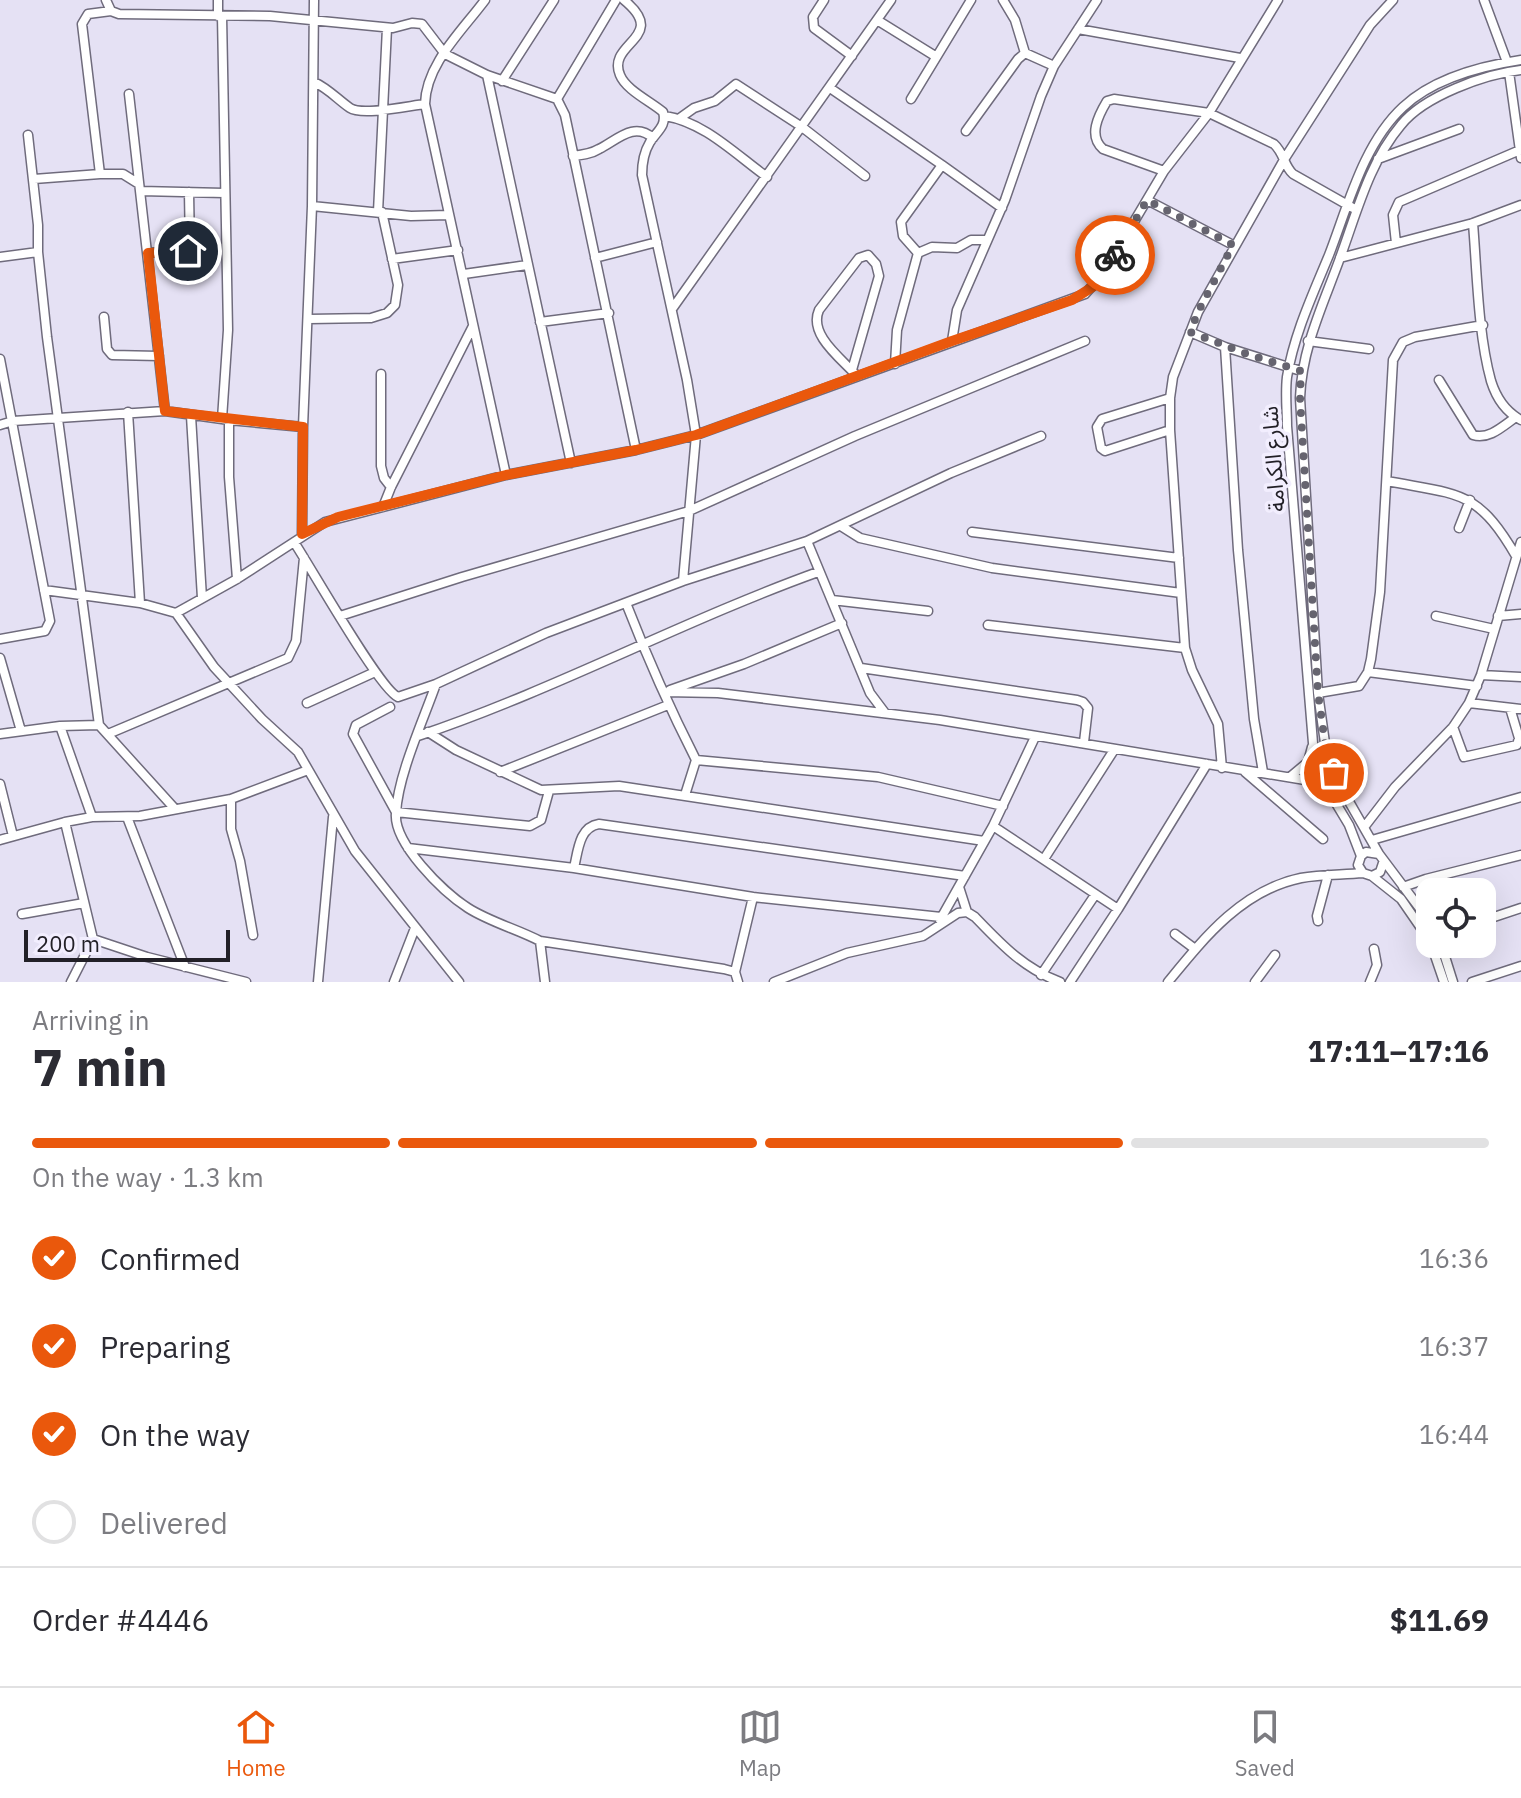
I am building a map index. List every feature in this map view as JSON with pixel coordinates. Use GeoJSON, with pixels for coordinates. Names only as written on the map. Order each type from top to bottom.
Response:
{"type":"FeatureCollection","features":[{"type":"Feature","properties":{"kind":"street"},"geometry":{"type":"LineString","coordinates":[[106,0],[111,11]]}},
{"type":"Feature","properties":{"kind":"street"},"geometry":{"type":"LineString","coordinates":[[218,0],[228,330],[225,419],[237,579]]}},
{"type":"Feature","properties":{"kind":"street"},"geometry":{"type":"LineString","coordinates":[[302,534],[312,206],[314,0]]}},
{"type":"Feature","properties":{"kind":"street"},"geometry":{"type":"LineString","coordinates":[[485,0],[428,81],[425,104],[506,475]]}},
{"type":"Feature","properties":{"kind":"street"},"geometry":{"type":"LineString","coordinates":[[502,81],[554,0]]}},
{"type":"Feature","properties":{"kind":"street"},"geometry":{"type":"LineString","coordinates":[[557,99],[616,0]]}},
{"type":"Feature","properties":{"kind":"street"},"geometry":{"type":"LineString","coordinates":[[624,0],[638,11],[642,22],[641,29],[618,63],[619,74],[665,116],[662,128],[653,138],[642,162],[642,175],[696,435],[683,581]]}},
{"type":"Feature","properties":{"kind":"street"},"geometry":{"type":"LineString","coordinates":[[824,0],[813,17],[814,28],[852,56]]}},
{"type":"Feature","properties":{"kind":"street"},"geometry":{"type":"LineString","coordinates":[[672,309],[891,0]]}},
{"type":"Feature","properties":{"kind":"street"},"geometry":{"type":"LineString","coordinates":[[911,99],[971,0]]}},
{"type":"Feature","properties":{"kind":"street"},"geometry":{"type":"LineString","coordinates":[[1003,0],[1015,20],[1025,53],[1054,66]]}},
{"type":"Feature","properties":{"kind":"street"},"geometry":{"type":"LineString","coordinates":[[952,341],[957,310],[1002,208],[1054,66],[1097,0]]}},
{"type":"Feature","properties":{"kind":"street"},"geometry":{"type":"LineString","coordinates":[[1222,768],[1218,724],[1185,648],[1170,398],[1179,358],[1198,312],[1233,245],[1370,25],[1393,0]]}},
{"type":"Feature","properties":{"kind":"street"},"geometry":{"type":"LineString","coordinates":[[1396,243],[1393,215],[1399,202],[1520,154],[1508,67],[1484,0]]}},
{"type":"Feature","properties":{"kind":"street"},"geometry":{"type":"LineString","coordinates":[[176,613],[237,579],[302,534],[338,517],[506,475],[696,435],[855,373],[895,364],[1085,294],[1103,274],[1164,171],[1209,113],[1275,1]]}},
{"type":"Feature","properties":{"kind":"street"},"geometry":{"type":"LineString","coordinates":[[100,174],[82,24],[88,14],[111,11],[314,19],[387,28],[422,24],[445,54],[487,75],[557,99],[565,115],[636,450]]}},
{"type":"Feature","properties":{"kind":"street"},"geometry":{"type":"LineString","coordinates":[[877,20],[935,56]]}},
{"type":"Feature","properties":{"kind":"street"},"geometry":{"type":"LineString","coordinates":[[309,319],[371,318],[387,313],[395,305],[398,293],[380,212],[387,28]]}},
{"type":"Feature","properties":{"kind":"street"},"geometry":{"type":"LineString","coordinates":[[1078,29],[1240,58]]}},
{"type":"Feature","properties":{"kind":"street"},"geometry":{"type":"LineString","coordinates":[[966,131],[1025,53]]}},
{"type":"Feature","properties":{"kind":"street","name":"شارع الكرامة"},"geometry":{"type":"LineString","coordinates":[[1363,867],[1349,825],[1325,785],[1313,743],[1287,426],[1289,368],[1296,340],[1353,208],[1378,159],[1402,124],[1419,108],[1437,98],[1521,60]]}},
{"type":"Feature","properties":{"kind":"street","name":"شارع الكرامة"},"geometry":{"type":"LineString","coordinates":[[1416,904],[1381,859],[1339,784],[1325,743],[1318,693],[1300,398],[1301,371],[1308,341],[1340,258],[1368,156],[1390,121],[1416,97],[1454,78],[1508,67],[1521,70]]}},
{"type":"Feature","properties":{"kind":"street"},"geometry":{"type":"LineString","coordinates":[[487,75],[571,463]]}},
{"type":"Feature","properties":{"kind":"street"},"geometry":{"type":"LineString","coordinates":[[314,82],[328,88],[355,110],[370,113],[383,108],[425,104]]}},
{"type":"Feature","properties":{"kind":"street"},"geometry":{"type":"LineString","coordinates":[[680,118],[694,108],[715,101],[736,84],[802,127],[865,176]]}},
{"type":"Feature","properties":{"kind":"street"},"geometry":{"type":"LineString","coordinates":[[830,88],[1002,208]]}},
{"type":"Feature","properties":{"kind":"street"},"geometry":{"type":"LineString","coordinates":[[129,94],[165,411]]}},
{"type":"Feature","properties":{"kind":"street"},"geometry":{"type":"LineString","coordinates":[[1164,171],[1103,149],[1097,143],[1097,121],[1107,101],[1114,99],[1209,113],[1274,144],[1293,174],[1353,208]]}},
{"type":"Feature","properties":{"kind":"street"},"geometry":{"type":"LineString","coordinates":[[665,116],[680,118],[702,129],[767,177]]}},
{"type":"Feature","properties":{"kind":"street"},"geometry":{"type":"LineString","coordinates":[[1378,159],[1459,129]]}},
{"type":"Feature","properties":{"kind":"street"},"geometry":{"type":"LineString","coordinates":[[573,156],[595,152],[631,132],[643,131],[653,138]]}},
{"type":"Feature","properties":{"kind":"street"},"geometry":{"type":"LineString","coordinates":[[28,135],[38,252],[99,725],[175,809]]}},
{"type":"Feature","properties":{"kind":"street"},"geometry":{"type":"LineString","coordinates":[[918,253],[903,236],[901,222],[942,165]]}},
{"type":"Feature","properties":{"kind":"street"},"geometry":{"type":"LineString","coordinates":[[34,179],[123,174],[140,187],[224,193]]}},
{"type":"Feature","properties":{"kind":"street"},"geometry":{"type":"LineString","coordinates":[[148,253],[186,252],[191,249],[189,192]]}},
{"type":"Feature","properties":{"kind":"street"},"geometry":{"type":"LineString","coordinates":[[1147,200],[1233,245]]}},
{"type":"Feature","properties":{"kind":"street"},"geometry":{"type":"LineString","coordinates":[[1340,258],[1473,223],[1521,205]]}},
{"type":"Feature","properties":{"kind":"street"},"geometry":{"type":"LineString","coordinates":[[312,206],[411,216],[449,215]]}},
{"type":"Feature","properties":{"kind":"street"},"geometry":{"type":"LineString","coordinates":[[1439,380],[1473,435],[1482,437],[1518,419],[1505,408],[1491,381],[1473,223]]}},
{"type":"Feature","properties":{"kind":"street"},"geometry":{"type":"LineString","coordinates":[[918,253],[932,247],[957,248],[971,240],[987,240]]}},
{"type":"Feature","properties":{"kind":"street"},"geometry":{"type":"LineString","coordinates":[[595,258],[657,242]]}},
{"type":"Feature","properties":{"kind":"street"},"geometry":{"type":"LineString","coordinates":[[392,259],[458,250]]}},
{"type":"Feature","properties":{"kind":"street"},"geometry":{"type":"LineString","coordinates":[[0,257],[38,252]]}},
{"type":"Feature","properties":{"kind":"street"},"geometry":{"type":"LineString","coordinates":[[895,364],[897,330],[918,253]]}},
{"type":"Feature","properties":{"kind":"street"},"geometry":{"type":"LineString","coordinates":[[868,255],[876,264],[879,276],[855,373],[822,337],[815,320],[819,310],[859,258],[868,255]]}},
{"type":"Feature","properties":{"kind":"street"},"geometry":{"type":"LineString","coordinates":[[464,274],[527,265]]}},
{"type":"Feature","properties":{"kind":"street"},"geometry":{"type":"LineString","coordinates":[[540,322],[609,313]]}},
{"type":"Feature","properties":{"kind":"street"},"geometry":{"type":"LineString","coordinates":[[104,317],[107,349],[112,355],[159,356]]}},
{"type":"Feature","properties":{"kind":"street"},"geometry":{"type":"LineString","coordinates":[[1318,693],[1353,689],[1368,672],[1380,592],[1390,376],[1396,351],[1403,342],[1415,337],[1483,325]]}},
{"type":"Feature","properties":{"kind":"street"},"geometry":{"type":"LineString","coordinates":[[383,507],[473,326]]}},
{"type":"Feature","properties":{"kind":"street"},"geometry":{"type":"LineString","coordinates":[[1190,332],[1225,347],[1301,371]]}},
{"type":"Feature","properties":{"kind":"street"},"geometry":{"type":"LineString","coordinates":[[340,616],[689,511],[855,436],[1085,341]]}},
{"type":"Feature","properties":{"kind":"street"},"geometry":{"type":"LineString","coordinates":[[1308,341],[1369,349]]}},
{"type":"Feature","properties":{"kind":"street"},"geometry":{"type":"LineString","coordinates":[[1225,347],[1238,550],[1254,719],[1263,772]]}},
{"type":"Feature","properties":{"kind":"street"},"geometry":{"type":"LineString","coordinates":[[0,359],[50,621],[48,629],[0,639]]}},
{"type":"Feature","properties":{"kind":"street"},"geometry":{"type":"LineString","coordinates":[[381,374],[381,466],[384,478],[391,487]]}},
{"type":"Feature","properties":{"kind":"street"},"geometry":{"type":"LineString","coordinates":[[1170,398],[1102,419],[1097,427],[1101,448],[1105,451],[1170,430]]}},
{"type":"Feature","properties":{"kind":"street"},"geometry":{"type":"LineString","coordinates":[[0,425],[13,421],[165,411],[303,427]]}},
{"type":"Feature","properties":{"kind":"street"},"geometry":{"type":"LineString","coordinates":[[128,412],[140,603]]}},
{"type":"Feature","properties":{"kind":"street"},"geometry":{"type":"LineString","coordinates":[[191,416],[202,598]]}},
{"type":"Feature","properties":{"kind":"street"},"geometry":{"type":"LineString","coordinates":[[294,542],[375,672],[390,693],[398,697],[436,684],[546,633],[683,581],[807,541],[951,473],[1041,436]]}},
{"type":"Feature","properties":{"kind":"street"},"geometry":{"type":"LineString","coordinates":[[1387,481],[1470,500],[1487,513],[1516,556]]}},
{"type":"Feature","properties":{"kind":"street"},"geometry":{"type":"LineString","coordinates":[[1459,528],[1470,500]]}},
{"type":"Feature","properties":{"kind":"street"},"geometry":{"type":"LineString","coordinates":[[841,526],[860,538],[992,568],[1181,593]]}},
{"type":"Feature","properties":{"kind":"street"},"geometry":{"type":"LineString","coordinates":[[972,532],[1179,558]]}},
{"type":"Feature","properties":{"kind":"street"},"geometry":{"type":"LineString","coordinates":[[807,541],[870,693],[886,713]]}},
{"type":"Feature","properties":{"kind":"street"},"geometry":{"type":"LineString","coordinates":[[1365,826],[1395,787],[1453,727],[1469,703],[1481,675],[1521,542]]}},
{"type":"Feature","properties":{"kind":"street"},"geometry":{"type":"LineString","coordinates":[[108,734],[281,662],[292,653],[296,641],[304,558]]}},
{"type":"Feature","properties":{"kind":"street"},"geometry":{"type":"LineString","coordinates":[[418,736],[818,572]]}},
{"type":"Feature","properties":{"kind":"street"},"geometry":{"type":"LineString","coordinates":[[1510,574],[1521,573]]}},
{"type":"Feature","properties":{"kind":"street"},"geometry":{"type":"LineString","coordinates":[[44,590],[140,603],[176,613],[214,667],[262,719],[298,752],[333,816],[377,882],[459,982]]}},
{"type":"Feature","properties":{"kind":"street"},"geometry":{"type":"LineString","coordinates":[[832,600],[928,611]]}},
{"type":"Feature","properties":{"kind":"street"},"geometry":{"type":"LineString","coordinates":[[626,603],[655,677],[696,760],[685,795]]}},
{"type":"Feature","properties":{"kind":"street"},"geometry":{"type":"LineString","coordinates":[[1498,616],[1521,614]]}},
{"type":"Feature","properties":{"kind":"street"},"geometry":{"type":"LineString","coordinates":[[1436,616],[1494,629]]}},
{"type":"Feature","properties":{"kind":"street"},"geometry":{"type":"LineString","coordinates":[[665,692],[744,664],[842,623]]}},
{"type":"Feature","properties":{"kind":"street"},"geometry":{"type":"LineString","coordinates":[[988,625],[1185,648]]}},
{"type":"Feature","properties":{"kind":"street"},"geometry":{"type":"LineString","coordinates":[[0,658],[21,731]]}},
{"type":"Feature","properties":{"kind":"street"},"geometry":{"type":"LineString","coordinates":[[861,668],[1077,700],[1088,708],[1084,742]]}},
{"type":"Feature","properties":{"kind":"street"},"geometry":{"type":"LineString","coordinates":[[307,703],[375,672]]}},
{"type":"Feature","properties":{"kind":"street"},"geometry":{"type":"LineString","coordinates":[[1368,672],[1477,686]]}},
{"type":"Feature","properties":{"kind":"street"},"geometry":{"type":"LineString","coordinates":[[1481,675],[1521,677]]}},
{"type":"Feature","properties":{"kind":"street"},"geometry":{"type":"LineString","coordinates":[[436,684],[396,812],[398,832],[434,878],[468,908],[540,941],[735,972]]}},
{"type":"Feature","properties":{"kind":"street"},"geometry":{"type":"LineString","coordinates":[[665,692],[718,693],[940,720],[1035,737],[1084,742],[1222,768],[1263,772],[1325,785],[1339,784]]}},
{"type":"Feature","properties":{"kind":"street"},"geometry":{"type":"LineString","coordinates":[[1469,703],[1521,709]]}},
{"type":"Feature","properties":{"kind":"street"},"geometry":{"type":"LineString","coordinates":[[500,772],[668,705]]}},
{"type":"Feature","properties":{"kind":"street"},"geometry":{"type":"LineString","coordinates":[[390,707],[356,725],[353,734],[396,812]]}},
{"type":"Feature","properties":{"kind":"street"},"geometry":{"type":"LineString","coordinates":[[1453,727],[1464,757],[1471,758],[1517,745],[1519,738],[1510,708]]}},
{"type":"Feature","properties":{"kind":"street"},"geometry":{"type":"LineString","coordinates":[[0,734],[60,726],[99,725]]}},
{"type":"Feature","properties":{"kind":"street"},"geometry":{"type":"LineString","coordinates":[[60,726],[92,817]]}},
{"type":"Feature","properties":{"kind":"street"},"geometry":{"type":"LineString","coordinates":[[428,732],[500,772],[534,788],[549,791],[609,785],[984,841]]}},
{"type":"Feature","properties":{"kind":"street"},"geometry":{"type":"LineString","coordinates":[[934,932],[993,826],[1035,737]]}},
{"type":"Feature","properties":{"kind":"street"},"geometry":{"type":"LineString","coordinates":[[1290,777],[1308,762],[1313,743]]}},
{"type":"Feature","properties":{"kind":"street"},"geometry":{"type":"LineString","coordinates":[[1044,859],[1114,750]]}},
{"type":"Feature","properties":{"kind":"street"},"geometry":{"type":"LineString","coordinates":[[696,760],[878,777],[1003,806]]}},
{"type":"Feature","properties":{"kind":"street"},"geometry":{"type":"LineString","coordinates":[[1070,982],[1207,764]]}},
{"type":"Feature","properties":{"kind":"street"},"geometry":{"type":"LineString","coordinates":[[0,840],[92,817],[127,817],[231,799],[308,770]]}},
{"type":"Feature","properties":{"kind":"street"},"geometry":{"type":"LineString","coordinates":[[1244,771],[1323,839]]}},
{"type":"Feature","properties":{"kind":"street"},"geometry":{"type":"LineString","coordinates":[[0,784],[13,836]]}},
{"type":"Feature","properties":{"kind":"street"},"geometry":{"type":"LineString","coordinates":[[396,812],[530,826],[541,820],[549,791]]}},
{"type":"Feature","properties":{"kind":"street"},"geometry":{"type":"LineString","coordinates":[[1372,840],[1521,797]]}},
{"type":"Feature","properties":{"kind":"street"},"geometry":{"type":"LineString","coordinates":[[231,799],[231,829],[253,935]]}},
{"type":"Feature","properties":{"kind":"street"},"geometry":{"type":"LineString","coordinates":[[318,982],[333,816]]}},
{"type":"Feature","properties":{"kind":"street"},"geometry":{"type":"LineString","coordinates":[[127,817],[185,967]]}},
{"type":"Feature","properties":{"kind":"street"},"geometry":{"type":"LineString","coordinates":[[65,822],[93,939],[71,982]]}},
{"type":"Feature","properties":{"kind":"street"},"geometry":{"type":"LineString","coordinates":[[574,868],[583,834],[587,828],[599,824],[965,876]]}},
{"type":"Feature","properties":{"kind":"street"},"geometry":{"type":"LineString","coordinates":[[993,826],[1118,909]]}},
{"type":"Feature","properties":{"kind":"street"},"geometry":{"type":"LineString","coordinates":[[408,848],[574,868],[753,897],[941,917]]}},
{"type":"Feature","properties":{"kind":"street"},"geometry":{"type":"LineString","coordinates":[[1168,982],[1226,918],[1255,896],[1301,878],[1339,875],[1363,867],[1380,872],[1381,859],[1366,852],[1363,867]]}},
{"type":"Feature","properties":{"kind":"street"},"geometry":{"type":"LineString","coordinates":[[1403,887],[1521,855]]}},
{"type":"Feature","properties":{"kind":"street"},"geometry":{"type":"LineString","coordinates":[[1363,867],[1401,899],[1416,920]]}},
{"type":"Feature","properties":{"kind":"street"},"geometry":{"type":"LineString","coordinates":[[1318,921],[1328,875]]}},
{"type":"Feature","properties":{"kind":"street"},"geometry":{"type":"LineString","coordinates":[[959,887],[967,912]]}},
{"type":"Feature","properties":{"kind":"street"},"geometry":{"type":"LineString","coordinates":[[1041,975],[1095,895]]}},
{"type":"Feature","properties":{"kind":"street"},"geometry":{"type":"LineString","coordinates":[[738,982],[735,972],[753,897]]}},
{"type":"Feature","properties":{"kind":"street"},"geometry":{"type":"LineString","coordinates":[[22,914],[84,903]]}},
{"type":"Feature","properties":{"kind":"street"},"geometry":{"type":"LineString","coordinates":[[1496,916],[1521,908]]}},
{"type":"Feature","properties":{"kind":"street"},"geometry":{"type":"LineString","coordinates":[[774,982],[847,953],[934,932],[958,913],[967,912],[1011,955],[1055,981]]}},
{"type":"Feature","properties":{"kind":"street"},"geometry":{"type":"LineString","coordinates":[[394,982],[415,928]]}},
{"type":"Feature","properties":{"kind":"street"},"geometry":{"type":"LineString","coordinates":[[1175,934],[1195,949]]}},
{"type":"Feature","properties":{"kind":"street"},"geometry":{"type":"LineString","coordinates":[[93,939],[246,982]]}},
{"type":"Feature","properties":{"kind":"street"},"geometry":{"type":"LineString","coordinates":[[540,941],[545,982]]}},
{"type":"Feature","properties":{"kind":"street"},"geometry":{"type":"LineString","coordinates":[[1370,982],[1377,965],[1374,949]]}},
{"type":"Feature","properties":{"kind":"street"},"geometry":{"type":"LineString","coordinates":[[1255,982],[1275,955]]}},
{"type":"Feature","properties":{"kind":"street"},"geometry":{"type":"LineString","coordinates":[[1436,958],[1444,982]]}},
{"type":"Feature","properties":{"kind":"street"},"geometry":{"type":"LineString","coordinates":[[1445,958],[1453,982]]}},
{"type":"Feature","properties":{"kind":"street"},"geometry":{"type":"LineString","coordinates":[[1472,982],[1521,966]]}},
{"type":"Feature","properties":{"kind":"way so far"},"geometry":{"type":"LineString","coordinates":[[1115,255],[1147,200],[1233,245],[1190,332],[1301,371],[1300,398],[1318,693],[1325,743],[1334,773]]}},
{"type":"Feature","properties":{"kind":"route"},"geometry":{"type":"LineString","coordinates":[[188,251],[148,253],[165,411],[303,427],[302,534],[338,517],[506,475],[696,435],[1072,300],[1094,286],[1115,255]]}}]}
